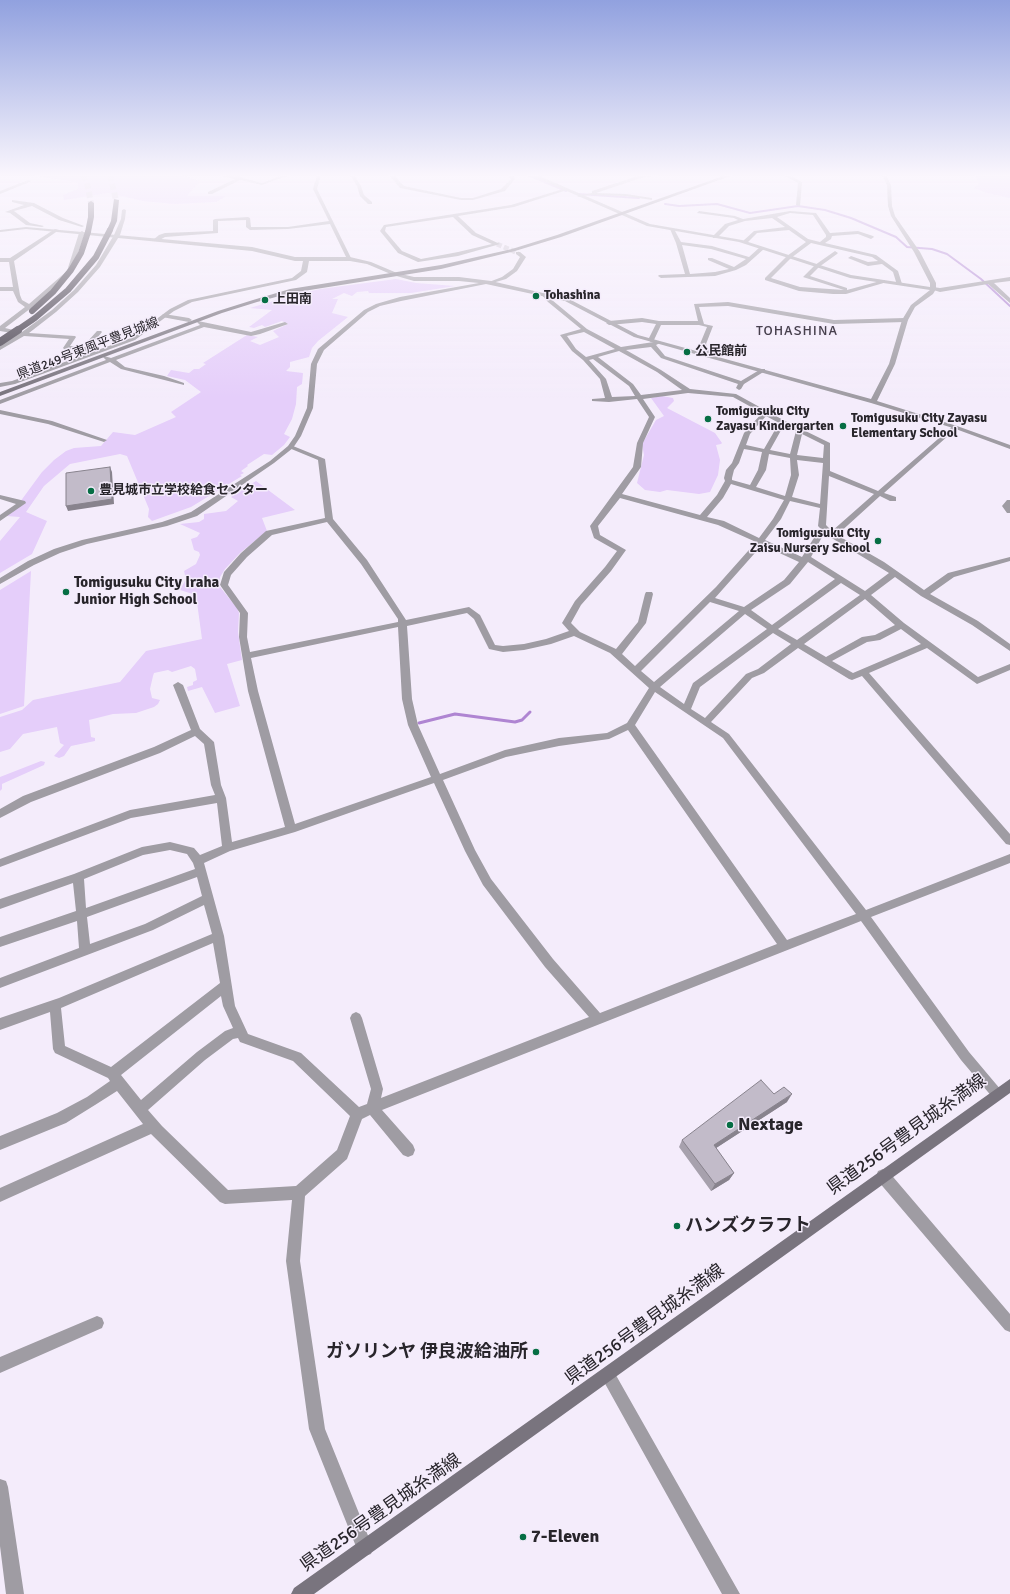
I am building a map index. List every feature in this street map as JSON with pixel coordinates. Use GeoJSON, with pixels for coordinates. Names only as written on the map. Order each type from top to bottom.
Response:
{"type":"FeatureCollection","features":[{"type":"Feature","properties":{"kind":"highway"},"geometry":{"type":"LineString","coordinates":[[0,329],[30,313],[62,283],[75,265],[82,249]]}},
{"type":"Feature","properties":{"kind":"highway"},"geometry":{"type":"LineString","coordinates":[[0,342],[35,318],[68,290],[96,258],[100,249]]}},
{"type":"Feature","properties":{"kind":"main road","name":"県道249号東風平豊見城線"},"geometry":{"type":"LineString","coordinates":[[0,394],[187,323],[222,307],[272,292],[320,282],[447,261],[499,249]]}},
{"type":"Feature","properties":{"kind":"main road","name":"県道249号東風平豊見城線"},"geometry":{"type":"LineString","coordinates":[[187,323],[240,305],[290,291],[423,270],[515,249]]}},
{"type":"Feature","properties":{"kind":"main road","name":"県道256号豊見城糸満線"},"geometry":{"type":"LineString","coordinates":[[300,1594],[608,1375],[1010,1085]]}},
{"type":"Feature","properties":{"kind":"street"},"geometry":{"type":"LineString","coordinates":[[0,260],[11,260],[27,249]]}},
{"type":"Feature","properties":{"kind":"street"},"geometry":{"type":"LineString","coordinates":[[0,329],[62,279],[69,271],[78,249]]}},
{"type":"Feature","properties":{"kind":"street"},"geometry":{"type":"LineString","coordinates":[[0,348],[23,334],[54,311],[76,291],[98,266],[109,249]]}},
{"type":"Feature","properties":{"kind":"street"},"geometry":{"type":"LineString","coordinates":[[253,249],[280,257],[306,260],[350,259],[369,263],[395,274],[414,279],[459,279],[491,283],[567,300],[586,309],[609,323],[636,336],[654,342],[707,354],[873,402],[955,427],[1010,447]]}},
{"type":"Feature","properties":{"kind":"street"},"geometry":{"type":"LineString","coordinates":[[345,249],[350,259]]}},
{"type":"Feature","properties":{"kind":"street"},"geometry":{"type":"LineString","coordinates":[[398,249],[400,252],[420,261],[473,249]]}},
{"type":"Feature","properties":{"kind":"street"},"geometry":{"type":"LineString","coordinates":[[681,249],[688,276]]}},
{"type":"Feature","properties":{"kind":"street"},"geometry":{"type":"LineString","coordinates":[[719,249],[750,259]]}},
{"type":"Feature","properties":{"kind":"street"},"geometry":{"type":"LineString","coordinates":[[661,276],[715,274],[734,269],[750,259],[760,249]]}},
{"type":"Feature","properties":{"kind":"street"},"geometry":{"type":"LineString","coordinates":[[766,249],[850,276],[940,290],[1010,279]]}},
{"type":"Feature","properties":{"kind":"street"},"geometry":{"type":"LineString","coordinates":[[799,249],[789,257],[767,279],[800,289],[833,292],[852,291],[884,282]]}},
{"type":"Feature","properties":{"kind":"street"},"geometry":{"type":"LineString","coordinates":[[847,249],[874,256],[884,262],[896,272],[899,284]]}},
{"type":"Feature","properties":{"kind":"street"},"geometry":{"type":"LineString","coordinates":[[873,402],[892,364],[905,320],[913,306],[931,293],[933,289],[933,283],[915,249]]}},
{"type":"Feature","properties":{"kind":"street"},"geometry":{"type":"LineString","coordinates":[[0,581],[31,563],[57,551],[85,542],[164,524],[194,514],[272,462],[291,447],[298,436],[310,408],[314,364],[321,349],[342,330],[366,311],[378,305],[400,299],[491,283],[504,278],[515,270],[522,260],[523,257],[518,253]]}},
{"type":"Feature","properties":{"kind":"street"},"geometry":{"type":"LineString","coordinates":[[834,253],[806,277],[852,291]]}},
{"type":"Feature","properties":{"kind":"street"},"geometry":{"type":"LineString","coordinates":[[851,258],[868,264],[884,262]]}},
{"type":"Feature","properties":{"kind":"street"},"geometry":{"type":"LineString","coordinates":[[11,260],[16,289],[20,301],[29,307]]}},
{"type":"Feature","properties":{"kind":"street"},"geometry":{"type":"LineString","coordinates":[[0,385],[13,383],[133,338],[172,310],[190,302],[294,279],[304,272],[306,260]]}},
{"type":"Feature","properties":{"kind":"street"},"geometry":{"type":"LineString","coordinates":[[710,260],[734,269]]}},
{"type":"Feature","properties":{"kind":"street"},"geometry":{"type":"LineString","coordinates":[[423,270],[419,273],[420,276],[434,280]]}},
{"type":"Feature","properties":{"kind":"street"},"geometry":{"type":"LineString","coordinates":[[989,282],[1010,301]]}},
{"type":"Feature","properties":{"kind":"street"},"geometry":{"type":"LineString","coordinates":[[0,290],[16,289]]}},
{"type":"Feature","properties":{"kind":"street"},"geometry":{"type":"LineString","coordinates":[[544,294],[550,302],[586,330],[688,390]]}},
{"type":"Feature","properties":{"kind":"street"},"geometry":{"type":"LineString","coordinates":[[701,323],[696,304],[728,304],[834,322],[905,320]]}},
{"type":"Feature","properties":{"kind":"street"},"geometry":{"type":"LineString","coordinates":[[164,316],[187,323]]}},
{"type":"Feature","properties":{"kind":"street"},"geometry":{"type":"LineString","coordinates":[[197,320],[204,325],[251,334],[285,324]]}},
{"type":"Feature","properties":{"kind":"street"},"geometry":{"type":"LineString","coordinates":[[609,323],[642,320],[659,323],[701,323],[710,326],[703,344],[707,354]]}},
{"type":"Feature","properties":{"kind":"street"},"geometry":{"type":"LineString","coordinates":[[659,323],[654,342],[663,357],[742,384]]}},
{"type":"Feature","properties":{"kind":"street"},"geometry":{"type":"LineString","coordinates":[[0,402],[110,359],[204,325]]}},
{"type":"Feature","properties":{"kind":"street"},"geometry":{"type":"LineString","coordinates":[[0,329],[23,334],[73,337],[66,348],[87,349],[94,353]]}},
{"type":"Feature","properties":{"kind":"street"},"geometry":{"type":"LineString","coordinates":[[586,330],[563,335],[574,350],[603,379],[609,400]]}},
{"type":"Feature","properties":{"kind":"street"},"geometry":{"type":"LineString","coordinates":[[87,349],[90,342],[99,332]]}},
{"type":"Feature","properties":{"kind":"street"},"geometry":{"type":"LineString","coordinates":[[585,360],[594,356],[654,342]]}},
{"type":"Feature","properties":{"kind":"street"},"geometry":{"type":"LineString","coordinates":[[103,355],[123,368],[162,377],[182,384]]}},
{"type":"Feature","properties":{"kind":"street"},"geometry":{"type":"LineString","coordinates":[[594,356],[631,385],[652,417],[640,444],[638,467],[594,526],[596,536],[622,550],[608,570],[578,603],[566,623],[575,632],[616,654],[654,687],[726,736],[864,916],[903,972],[961,1050],[997,1094]]}},
{"type":"Feature","properties":{"kind":"street"},"geometry":{"type":"LineString","coordinates":[[734,394],[742,384],[763,370]]}},
{"type":"Feature","properties":{"kind":"street"},"geometry":{"type":"LineString","coordinates":[[594,400],[639,397],[688,390],[734,394],[782,422],[800,429],[828,444],[822,526],[832,535],[881,564],[924,594],[975,623],[1010,648]]}},
{"type":"Feature","properties":{"kind":"street"},"geometry":{"type":"LineString","coordinates":[[0,412],[50,422],[104,440]]}},
{"type":"Feature","properties":{"kind":"street"},"geometry":{"type":"LineString","coordinates":[[702,518],[720,496],[729,481],[728,478],[730,470],[735,463],[748,433],[766,412]]}},
{"type":"Feature","properties":{"kind":"street"},"geometry":{"type":"LineString","coordinates":[[752,488],[762,470],[766,451],[782,422]]}},
{"type":"Feature","properties":{"kind":"street"},"geometry":{"type":"LineString","coordinates":[[0,942],[138,895],[199,866],[227,848],[291,829],[505,754],[559,742],[609,736],[630,725],[654,687],[745,610],[787,582],[805,559],[820,535],[832,535],[955,427]]}},
{"type":"Feature","properties":{"kind":"street"},"geometry":{"type":"LineString","coordinates":[[636,671],[709,599],[760,542],[777,519],[788,499],[795,475],[793,457],[800,429]]}},
{"type":"Feature","properties":{"kind":"street"},"geometry":{"type":"LineString","coordinates":[[742,446],[793,457],[827,461]]}},
{"type":"Feature","properties":{"kind":"street"},"geometry":{"type":"LineString","coordinates":[[291,447],[321,459],[329,519],[364,562],[402,619],[407,698],[413,725],[436,779],[470,851],[487,882],[549,963],[599,1020]]}},
{"type":"Feature","properties":{"kind":"street"},"geometry":{"type":"LineString","coordinates":[[826,472],[893,499]]}},
{"type":"Feature","properties":{"kind":"street"},"geometry":{"type":"LineString","coordinates":[[729,481],[788,499],[823,507]]}},
{"type":"Feature","properties":{"kind":"street"},"geometry":{"type":"LineString","coordinates":[[618,495],[721,523],[760,542],[805,559],[866,595],[901,625],[977,681],[1010,667]]}},
{"type":"Feature","properties":{"kind":"street"},"geometry":{"type":"LineString","coordinates":[[0,497],[22,504],[0,519]]}},
{"type":"Feature","properties":{"kind":"street"},"geometry":{"type":"LineString","coordinates":[[1010,502],[1006,506],[1010,511]]}},
{"type":"Feature","properties":{"kind":"street"},"geometry":{"type":"LineString","coordinates":[[291,829],[253,691],[243,637],[244,613],[224,585],[227,574],[244,555],[269,533],[329,519]]}},
{"type":"Feature","properties":{"kind":"street"},"geometry":{"type":"LineString","coordinates":[[924,594],[951,575],[1010,559]]}},
{"type":"Feature","properties":{"kind":"street"},"geometry":{"type":"LineString","coordinates":[[705,723],[749,676],[761,671],[895,574]]}},
{"type":"Feature","properties":{"kind":"street"},"geometry":{"type":"LineString","coordinates":[[686,710],[696,685],[841,579]]}},
{"type":"Feature","properties":{"kind":"street"},"geometry":{"type":"LineString","coordinates":[[616,654],[642,623],[649,594]]}},
{"type":"Feature","properties":{"kind":"street"},"geometry":{"type":"LineString","coordinates":[[709,599],[745,610],[772,629],[852,677],[928,644]]}},
{"type":"Feature","properties":{"kind":"street"},"geometry":{"type":"LineString","coordinates":[[247,656],[470,610],[477,617],[492,647],[503,650],[548,642],[575,632]]}},
{"type":"Feature","properties":{"kind":"street"},"geometry":{"type":"LineString","coordinates":[[826,661],[865,639],[877,638],[901,625]]}},
{"type":"Feature","properties":{"kind":"street"},"geometry":{"type":"LineString","coordinates":[[863,672],[1010,841]]}},
{"type":"Feature","properties":{"kind":"street"},"geometry":{"type":"LineString","coordinates":[[178,685],[196,730],[209,742],[216,785],[221,798],[227,848]]}},
{"type":"Feature","properties":{"kind":"street"},"geometry":{"type":"LineString","coordinates":[[630,725],[785,947]]}},
{"type":"Feature","properties":{"kind":"street"},"geometry":{"type":"LineString","coordinates":[[0,814],[27,799],[157,750],[196,730]]}},
{"type":"Feature","properties":{"kind":"street"},"geometry":{"type":"LineString","coordinates":[[0,869],[0,862],[130,814],[221,798]]}},
{"type":"Feature","properties":{"kind":"street"},"geometry":{"type":"LineString","coordinates":[[0,904],[78,877],[142,851],[170,846],[190,851],[199,866],[218,936],[229,1006],[244,1038],[297,1057],[357,1114]]}},
{"type":"Feature","properties":{"kind":"street"},"geometry":{"type":"LineString","coordinates":[[55,1006],[59,1049],[116,1078],[154,1126],[225,1197],[299,1192],[342,1154],[357,1114],[1010,858]]}},
{"type":"Feature","properties":{"kind":"street"},"geometry":{"type":"LineString","coordinates":[[78,877],[85,952]]}},
{"type":"Feature","properties":{"kind":"street"},"geometry":{"type":"LineString","coordinates":[[0,983],[149,927],[208,898]]}},
{"type":"Feature","properties":{"kind":"street"},"geometry":{"type":"LineString","coordinates":[[0,1024],[55,1006],[218,936]]}},
{"type":"Feature","properties":{"kind":"street"},"geometry":{"type":"LineString","coordinates":[[0,1143],[60,1118],[91,1101],[116,1078],[226,986]]}},
{"type":"Feature","properties":{"kind":"street"},"geometry":{"type":"LineString","coordinates":[[356,1018],[377,1089],[372,1108]]}},
{"type":"Feature","properties":{"kind":"street"},"geometry":{"type":"LineString","coordinates":[[140,1109],[229,1035],[241,1031]]}},
{"type":"Feature","properties":{"kind":"street"},"geometry":{"type":"LineString","coordinates":[[372,1108],[408,1150]]}},
{"type":"Feature","properties":{"kind":"street"},"geometry":{"type":"LineString","coordinates":[[0,1195],[154,1126]]}},
{"type":"Feature","properties":{"kind":"street"},"geometry":{"type":"LineString","coordinates":[[884,1176],[1010,1325]]}},
{"type":"Feature","properties":{"kind":"street"},"geometry":{"type":"LineString","coordinates":[[299,1192],[293,1261],[317,1429],[365,1548]]}},
{"type":"Feature","properties":{"kind":"street"},"geometry":{"type":"LineString","coordinates":[[0,1365],[97,1323]]}},
{"type":"Feature","properties":{"kind":"street"},"geometry":{"type":"LineString","coordinates":[[608,1375],[731,1594]]}},
{"type":"Feature","properties":{"kind":"street"},"geometry":{"type":"LineString","coordinates":[[0,1487],[15,1594]]}},
{"type":"Feature","properties":{"kind":"shaded area"},"geometry":{"type":"Polygon","coordinates":[[[396,279],[416,283],[455,286],[411,293],[369,293],[368,291],[357,292],[352,296],[344,293],[332,299],[338,299],[332,313],[348,317],[318,341],[312,348],[309,357],[290,362],[290,367],[286,371],[303,373],[302,384],[297,387],[296,404],[292,419],[284,434],[290,437],[284,445],[272,455],[264,454],[247,465],[248,466],[241,471],[244,473],[240,475],[242,476],[191,507],[152,521],[148,517],[149,509],[127,456],[120,454],[70,464],[44,486],[26,512],[47,521],[32,554],[0,573],[0,541],[20,517],[6,516],[20,502],[42,472],[54,460],[66,451],[74,448],[101,446],[113,432],[135,435],[176,417],[171,412],[201,392],[185,380],[167,376],[171,370],[189,373],[194,369],[199,369],[206,364],[203,363],[247,335],[258,337],[250,341],[260,345],[279,337],[273,331],[288,324],[282,321],[265,327],[262,325],[254,328],[249,327],[272,310],[250,308],[320,289],[396,279]]]}},
{"type":"Feature","properties":{"kind":"shaded area"},"geometry":{"type":"Polygon","coordinates":[[[662,396],[673,398],[674,401],[667,408],[715,433],[722,443],[716,445],[720,460],[718,475],[710,492],[699,494],[667,490],[660,492],[645,490],[637,483],[644,455],[642,444],[656,420],[664,416],[651,398],[662,396]]]}},
{"type":"Feature","properties":{"kind":"shaded area"},"geometry":{"type":"Polygon","coordinates":[[[256,481],[295,510],[262,518],[267,531],[240,553],[225,569],[220,577],[220,587],[237,608],[239,613],[238,632],[242,660],[227,664],[240,706],[215,713],[202,687],[188,691],[187,687],[193,685],[193,682],[197,680],[195,669],[191,666],[172,672],[168,670],[154,673],[150,689],[152,698],[160,700],[154,707],[136,713],[113,714],[89,720],[91,737],[95,738],[95,741],[71,746],[64,756],[59,758],[54,756],[64,745],[60,743],[57,727],[23,734],[10,749],[0,752],[0,717],[22,710],[33,700],[120,682],[146,651],[202,639],[196,595],[180,590],[186,579],[184,571],[196,564],[200,555],[199,552],[194,550],[191,539],[197,537],[200,533],[180,524],[199,522],[204,519],[204,514],[226,511],[238,501],[231,497],[256,481]]]}},
{"type":"Feature","properties":{"kind":"shaded area"},"geometry":{"type":"Polygon","coordinates":[[[31,571],[24,706],[0,714],[0,590],[31,571]]]}},
{"type":"Feature","properties":{"kind":"shaded area"},"geometry":{"type":"Polygon","coordinates":[[[41,761],[45,762],[44,765],[2,784],[2,789],[0,791],[0,777],[41,761]]]}},
{"type":"Feature","properties":{"kind":"building","name":"豊見城市立学校給食センター"},"geometry":{"type":"Polygon","coordinates":[[[110,467],[112,499],[66,506],[66,473],[110,467]]]}},
{"type":"Feature","properties":{"kind":"building","name":"Nextage"},"geometry":{"type":"Polygon","coordinates":[[[761,1080],[774,1094],[784,1087],[792,1094],[714,1145],[734,1173],[715,1184],[682,1140],[761,1080]]]}},
{"type":"Feature","properties":{"kind":"waterway"},"geometry":{"type":"LineString","coordinates":[[933,249],[947,254],[981,279],[1010,306]]}},
{"type":"Feature","properties":{"kind":"waterway"},"geometry":{"type":"LineString","coordinates":[[419,723],[455,714],[515,722],[522,720],[530,712]]}},
{"type":"Feature","properties":{"kind":"tunnel"},"geometry":{"type":"LineString","coordinates":[[510,249],[518,253]]}},
{"type":"Feature","properties":{"kind":"place","name":"Tohashina"},"geometry":{"type":"Point","coordinates":[536,296]}},
{"type":"Feature","properties":{"kind":"place","name":"上田南"},"geometry":{"type":"Point","coordinates":[265,300]}},
{"type":"Feature","properties":{"kind":"place","name":"公民館前"},"geometry":{"type":"Point","coordinates":[687,352]}},
{"type":"Feature","properties":{"kind":"place","name":"Tomigusuku City Zayasu Kindergarten"},"geometry":{"type":"Point","coordinates":[708,419]}},
{"type":"Feature","properties":{"kind":"place","name":"Tomigusuku City Zayasu Elementary School"},"geometry":{"type":"Point","coordinates":[843,426]}},
{"type":"Feature","properties":{"kind":"place","name":"豊見城市立学校給食センター"},"geometry":{"type":"Point","coordinates":[91,491]}},
{"type":"Feature","properties":{"kind":"place","name":"Tomigusuku City Zaisu Nursery School"},"geometry":{"type":"Point","coordinates":[878,541]}},
{"type":"Feature","properties":{"kind":"place","name":"Tomigusuku City Iraha Junior High School"},"geometry":{"type":"Point","coordinates":[66,592]}},
{"type":"Feature","properties":{"kind":"place","name":"Nextage"},"geometry":{"type":"Point","coordinates":[730,1125]}},
{"type":"Feature","properties":{"kind":"place","name":"ハンズクラフト"},"geometry":{"type":"Point","coordinates":[677,1226]}},
{"type":"Feature","properties":{"kind":"place","name":"ガソリンヤ 伊良波給油所"},"geometry":{"type":"Point","coordinates":[536,1352]}},
{"type":"Feature","properties":{"kind":"place","name":"7-Eleven"},"geometry":{"type":"Point","coordinates":[523,1537]}},
{"type":"Feature","properties":{"kind":"district","name":"TOHASHINA"},"geometry":{"type":"Point","coordinates":[797,331]}}]}
